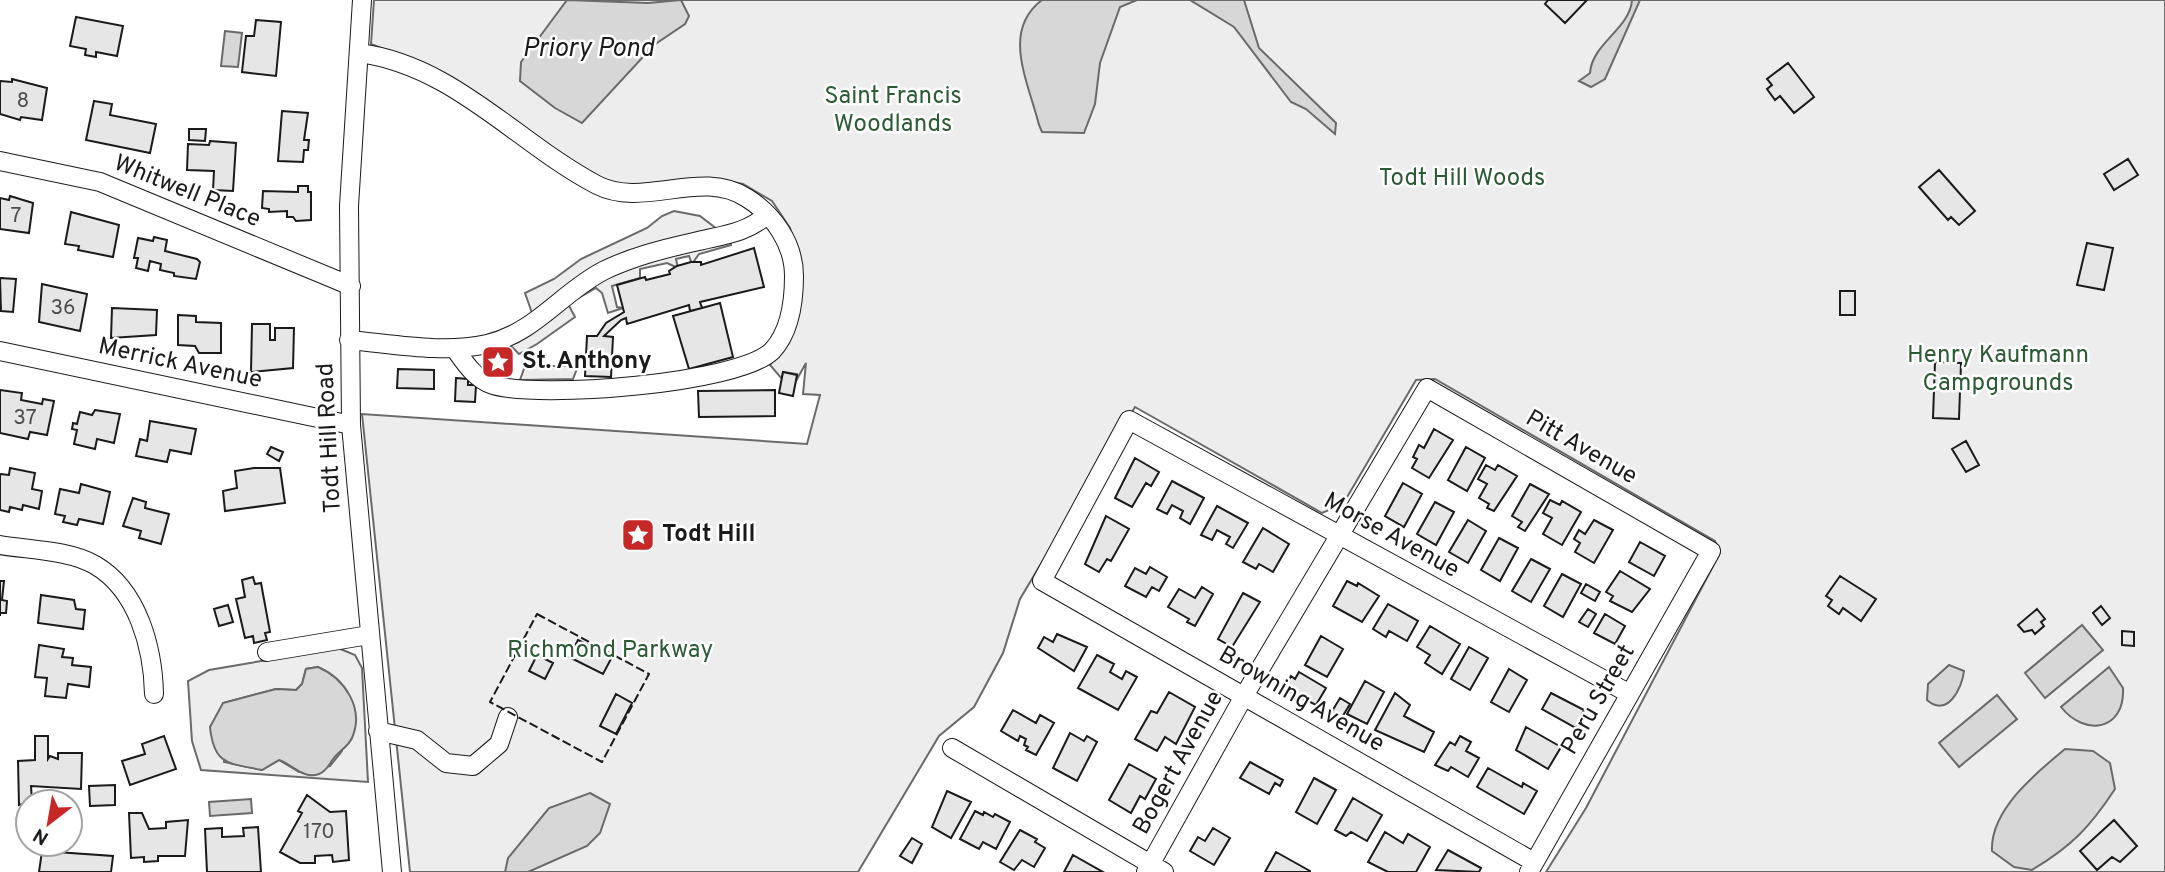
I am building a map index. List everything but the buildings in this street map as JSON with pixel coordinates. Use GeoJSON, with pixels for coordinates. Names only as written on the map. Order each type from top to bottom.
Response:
{"type":"FeatureCollection","features":[{"type":"Feature","properties":{"kind":"street","name":"Todt Hill Road"},"geometry":{"type":"LineString","coordinates":[[362,0],[349,206],[351,425],[392,872]]}},
{"type":"Feature","properties":{"kind":"street"},"geometry":{"type":"LineString","coordinates":[[359,53],[387,56],[421,70],[605,188],[632,193],[687,186],[733,190],[767,215],[788,245],[794,274],[789,320],[772,351],[751,363],[624,388],[519,389],[495,386],[477,376],[455,349]]}},
{"type":"Feature","properties":{"kind":"street","name":"Whitwell Place"},"geometry":{"type":"LineString","coordinates":[[0,161],[100,182],[351,286]]}},
{"type":"Feature","properties":{"kind":"street"},"geometry":{"type":"LineString","coordinates":[[349,340],[455,349],[488,344],[517,333],[537,321],[574,289],[603,271],[648,253],[741,233],[767,215]]}},
{"type":"Feature","properties":{"kind":"street","name":"Merrick Avenue"},"geometry":{"type":"LineString","coordinates":[[0,351],[351,425]]}},
{"type":"Feature","properties":{"kind":"street","name":"Bogert Avenue"},"geometry":{"type":"LineString","coordinates":[[1154,869],[1244,696],[1427,388]]}},
{"type":"Feature","properties":{"kind":"street","name":"Pitt Avenue"},"geometry":{"type":"LineString","coordinates":[[1427,388],[1711,551]]}},
{"type":"Feature","properties":{"kind":"street","name":"Morse Avenue"},"geometry":{"type":"LineString","coordinates":[[1042,581],[1129,420],[1630,694]]}},
{"type":"Feature","properties":{"kind":"street"},"geometry":{"type":"LineString","coordinates":[[0,545],[79,559],[96,566],[115,583],[144,629],[150,652],[153,694]]}},
{"type":"Feature","properties":{"kind":"street","name":"Peru Street"},"geometry":{"type":"LineString","coordinates":[[1532,867],[1711,551]]}},
{"type":"Feature","properties":{"kind":"street","name":"Browning Avenue"},"geometry":{"type":"LineString","coordinates":[[1042,581],[1244,696],[1532,867]]}},
{"type":"Feature","properties":{"kind":"street"},"geometry":{"type":"LineString","coordinates":[[267,652],[369,635]]}},
{"type":"Feature","properties":{"kind":"street"},"geometry":{"type":"LineString","coordinates":[[378,731],[417,740],[446,762],[473,766],[499,744],[508,717]]}},
{"type":"Feature","properties":{"kind":"street"},"geometry":{"type":"LineString","coordinates":[[952,748],[1154,869]]}},
{"type":"Feature","properties":{"kind":"shaded area"},"geometry":{"type":"Polygon","coordinates":[[[374,0],[2165,0],[2165,872],[1546,872],[1586,808],[1720,553],[1715,541],[1435,379],[1416,380],[1343,504],[1322,513],[1135,407],[1020,599],[1003,653],[974,707],[939,736],[858,872],[410,872],[362,414],[807,444],[820,395],[803,394],[806,363],[796,381],[797,374],[783,372],[782,379],[770,365],[782,348],[797,251],[790,228],[772,201],[743,184],[722,180],[632,187],[616,185],[596,177],[434,69],[371,44],[374,0]]]}},
{"type":"Feature","properties":{"kind":"shaded area"},"geometry":{"type":"Polygon","coordinates":[[[674,211],[700,216],[717,229],[726,228],[731,245],[699,254],[692,264],[689,256],[676,259],[678,268],[667,263],[640,269],[640,278],[612,286],[617,307],[623,308],[608,313],[602,293],[596,288],[568,304],[575,317],[537,344],[519,354],[510,345],[532,313],[525,293],[554,279],[581,259],[647,228],[662,216],[674,211]]]}},
{"type":"Feature","properties":{"kind":"shaded area"},"geometry":{"type":"Polygon","coordinates":[[[525,366],[578,366],[573,379],[520,380],[525,366]]]}},
{"type":"Feature","properties":{"kind":"shaded area"},"geometry":{"type":"Polygon","coordinates":[[[338,648],[355,655],[362,668],[368,782],[201,770],[192,741],[188,681],[209,670],[338,648]],[[318,667],[306,669],[302,684],[296,690],[276,689],[223,703],[224,762],[262,770],[279,760],[299,772],[330,766],[342,751],[318,667]]]}},
{"type":"Feature","properties":{"kind":"water","name":"Priory Pond"},"geometry":{"type":"Polygon","coordinates":[[[567,0],[648,3],[681,0],[689,16],[685,24],[654,45],[582,123],[555,108],[520,81],[521,62],[567,0]]]}},
{"type":"Feature","properties":{"kind":"water"},"geometry":{"type":"Polygon","coordinates":[[[1042,0],[1137,0],[1120,7],[1100,63],[1095,104],[1084,133],[1042,132],[1039,125],[1024,74],[1020,42],[1023,26],[1030,12],[1042,0]]]}},
{"type":"Feature","properties":{"kind":"water"},"geometry":{"type":"Polygon","coordinates":[[[1190,0],[1244,0],[1259,48],[1336,123],[1335,134],[1306,109],[1291,102],[1234,27],[1190,0]]]}},
{"type":"Feature","properties":{"kind":"water"},"geometry":{"type":"Polygon","coordinates":[[[1632,0],[1640,0],[1605,79],[1591,87],[1579,81],[1590,73],[1597,53],[1625,19],[1632,0]]]}},
{"type":"Feature","properties":{"kind":"water"},"geometry":{"type":"Polygon","coordinates":[[[225,31],[242,33],[238,67],[221,66],[225,31]]]}},
{"type":"Feature","properties":{"kind":"water"},"geometry":{"type":"Polygon","coordinates":[[[2082,625],[2103,650],[2045,698],[2025,673],[2082,625]]]}},
{"type":"Feature","properties":{"kind":"water"},"geometry":{"type":"Polygon","coordinates":[[[1949,665],[1964,671],[1960,686],[1947,703],[1934,705],[1927,700],[1928,684],[1949,665]]]}},
{"type":"Feature","properties":{"kind":"water"},"geometry":{"type":"Polygon","coordinates":[[[318,667],[344,686],[354,705],[356,716],[352,738],[324,771],[308,775],[279,760],[262,770],[232,764],[220,756],[215,749],[210,727],[223,703],[276,689],[296,690],[302,684],[306,669],[318,667]]]}},
{"type":"Feature","properties":{"kind":"water"},"geometry":{"type":"Polygon","coordinates":[[[2109,667],[2123,688],[2118,713],[2111,721],[2092,726],[2071,717],[2061,707],[2109,667]]]}},
{"type":"Feature","properties":{"kind":"water"},"geometry":{"type":"Polygon","coordinates":[[[1997,695],[2017,719],[1959,767],[1939,743],[1997,695]]]}},
{"type":"Feature","properties":{"kind":"water"},"geometry":{"type":"Polygon","coordinates":[[[2065,749],[2093,751],[2110,763],[2115,789],[2088,825],[2058,853],[2032,870],[2014,867],[1992,851],[1998,821],[2029,781],[2065,749]]]}},
{"type":"Feature","properties":{"kind":"water"},"geometry":{"type":"Polygon","coordinates":[[[590,793],[610,804],[600,833],[587,846],[528,872],[505,872],[508,858],[549,808],[590,793]]]}},
{"type":"Feature","properties":{"kind":"water"},"geometry":{"type":"Polygon","coordinates":[[[251,799],[252,813],[210,816],[209,802],[251,799]]]}},
{"type":"Feature","properties":{"kind":"fence"},"geometry":{"type":"LineString","coordinates":[[537,614],[649,674],[602,762],[490,702],[537,614]]}},
{"type":"Feature","properties":{"kind":"place","name":"St. Anthony"},"geometry":{"type":"Point","coordinates":[498,362]}},
{"type":"Feature","properties":{"kind":"place","name":"Todt Hill"},"geometry":{"type":"Point","coordinates":[638,535]}},
{"type":"Feature","properties":{"kind":"park label","name":"Saint Francis Woodlands"},"geometry":{"type":"Point","coordinates":[893,111]}},
{"type":"Feature","properties":{"kind":"park label","name":"Todt Hill Woods"},"geometry":{"type":"Point","coordinates":[1462,179]}},
{"type":"Feature","properties":{"kind":"park label","name":"Henry Kaufmann Campgrounds"},"geometry":{"type":"Point","coordinates":[1998,370]}},
{"type":"Feature","properties":{"kind":"park label","name":"Richmond Parkway"},"geometry":{"type":"Point","coordinates":[610,651]}}]}
